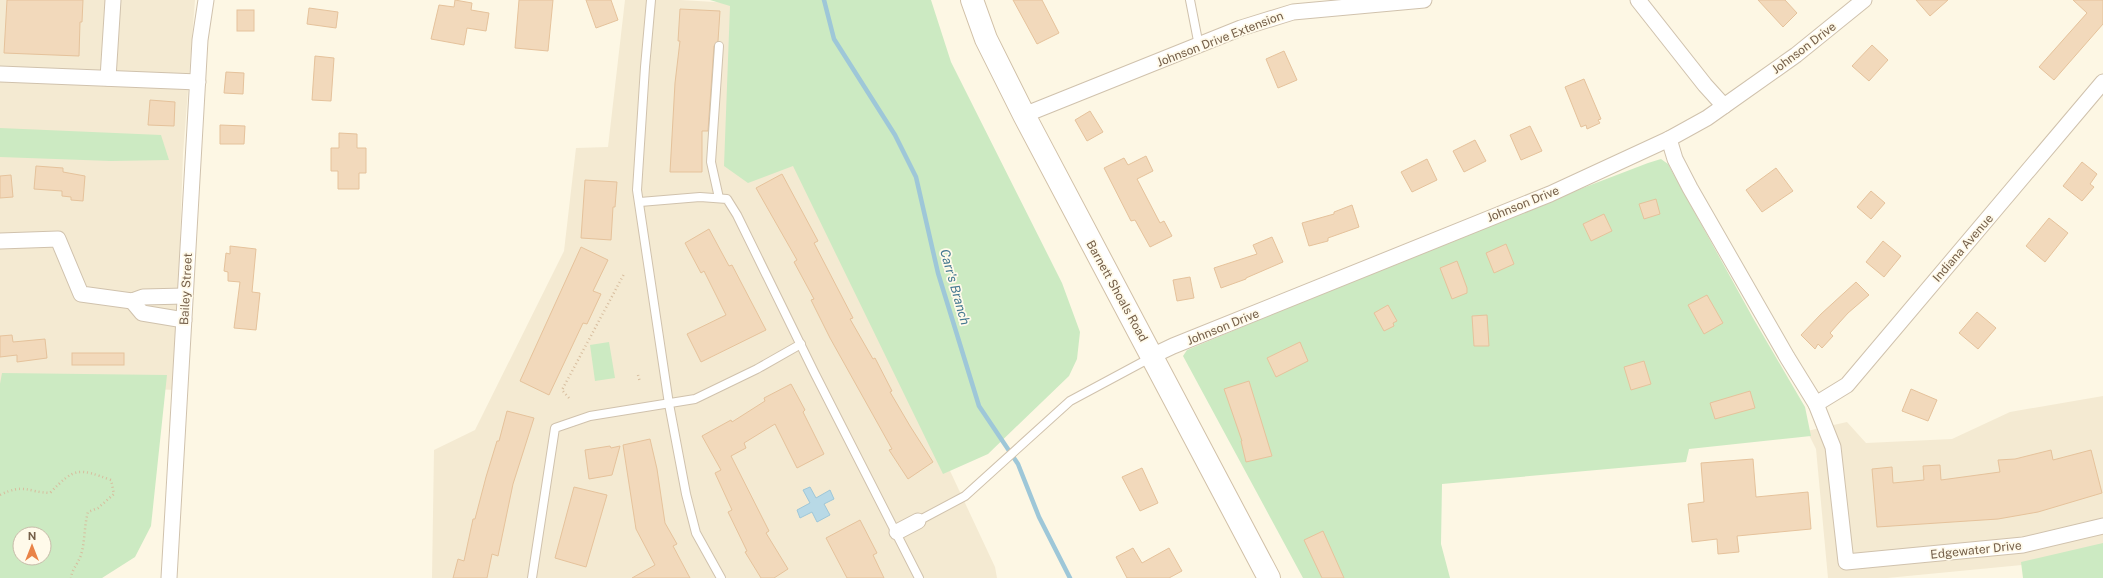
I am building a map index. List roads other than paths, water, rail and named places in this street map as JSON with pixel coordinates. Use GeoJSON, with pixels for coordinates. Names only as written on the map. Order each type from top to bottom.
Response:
{"type":"FeatureCollection","features":[{"type":"Feature","properties":{"kind":"main road","name":"Barnett Shoals Road"},"geometry":{"type":"LineString","coordinates":[[972,0],[986,40],[1024,116],[1270,578]]}},
{"type":"Feature","properties":{"kind":"street"},"geometry":{"type":"LineString","coordinates":[[108,78],[113,0]]}},
{"type":"Feature","properties":{"kind":"street","name":"Bailey Street"},"geometry":{"type":"LineString","coordinates":[[169,578],[200,40],[206,0]]}},
{"type":"Feature","properties":{"kind":"street","name":"Johnson Drive Extension"},"geometry":{"type":"LineString","coordinates":[[1024,116],[1241,28],[1293,12],[1424,0]]}},
{"type":"Feature","properties":{"kind":"street"},"geometry":{"type":"LineString","coordinates":[[1638,0],[1705,85],[1724,106]]}},
{"type":"Feature","properties":{"kind":"street","name":"Johnson Drive"},"geometry":{"type":"LineString","coordinates":[[1152,356],[1173,346],[1550,194],[1617,165],[1669,139],[1724,106],[1796,55],[1864,0]]}},
{"type":"Feature","properties":{"kind":"street"},"geometry":{"type":"LineString","coordinates":[[0,74],[198,82]]}},
{"type":"Feature","properties":{"kind":"street","name":"Indiana Avenue"},"geometry":{"type":"LineString","coordinates":[[1816,404],[1847,385],[2103,82]]}},
{"type":"Feature","properties":{"kind":"street"},"geometry":{"type":"LineString","coordinates":[[1669,139],[1675,159],[1690,188],[1786,358],[1816,404]]}},
{"type":"Feature","properties":{"kind":"street"},"geometry":{"type":"LineString","coordinates":[[0,241],[58,238],[81,294],[132,301],[143,297],[185,296]]}},
{"type":"Feature","properties":{"kind":"street"},"geometry":{"type":"LineString","coordinates":[[132,301],[142,313],[184,320]]}},
{"type":"Feature","properties":{"kind":"street","name":"Edgewater Drive"},"geometry":{"type":"LineString","coordinates":[[1816,404],[1833,447],[1846,562],[2023,545],[2103,526]]}},
{"type":"Feature","properties":{"kind":"street"},"geometry":{"type":"LineString","coordinates":[[897,532],[918,521]]}},
{"type":"Feature","properties":{"kind":"lane"},"geometry":{"type":"LineString","coordinates":[[652,0],[645,67],[637,190],[669,404],[686,494],[696,533],[721,578]]}},
{"type":"Feature","properties":{"kind":"lane"},"geometry":{"type":"LineString","coordinates":[[1190,0],[1199,46]]}},
{"type":"Feature","properties":{"kind":"lane"},"geometry":{"type":"LineString","coordinates":[[719,46],[711,162],[719,198]]}},
{"type":"Feature","properties":{"kind":"lane"},"geometry":{"type":"LineString","coordinates":[[640,202],[700,197],[727,199],[737,215],[919,578]]}},
{"type":"Feature","properties":{"kind":"lane"},"geometry":{"type":"LineString","coordinates":[[532,578],[531,574],[555,428],[590,416],[695,400],[757,369],[801,344]]}},
{"type":"Feature","properties":{"kind":"lane"},"geometry":{"type":"LineString","coordinates":[[918,521],[964,496],[1070,402],[1152,356]]}},
{"type":"Feature","properties":{"kind":"water"},"geometry":{"type":"Polygon","coordinates":[[[810,487],[816,498],[830,490],[834,499],[824,504],[830,515],[817,522],[812,512],[800,518],[797,510],[810,503],[803,490],[810,487]]]}},
{"type":"Feature","properties":{"kind":"waterway","name":"Carr's Branch"},"geometry":{"type":"LineString","coordinates":[[824,0],[834,39],[895,135],[916,177],[938,273],[979,406],[1018,464],[1039,517],[1070,578]]}}]}
